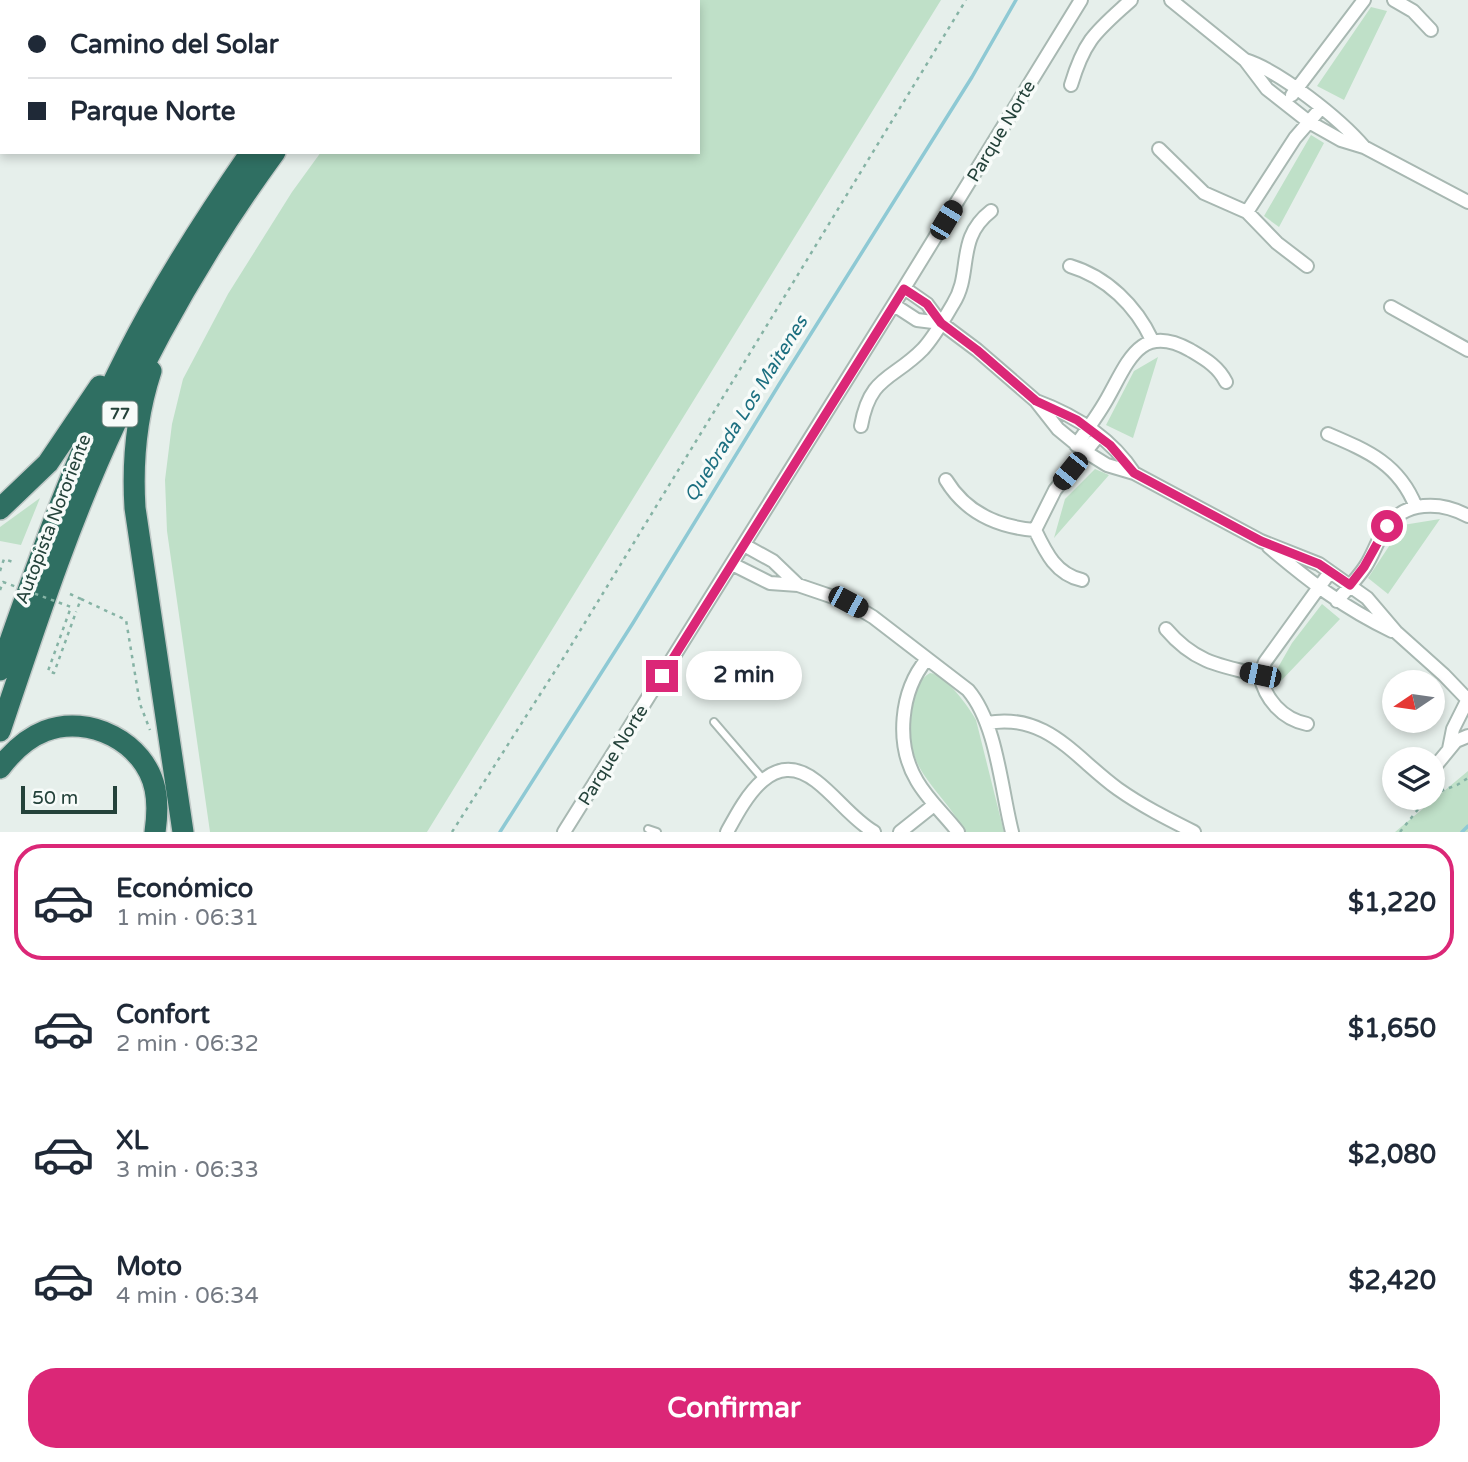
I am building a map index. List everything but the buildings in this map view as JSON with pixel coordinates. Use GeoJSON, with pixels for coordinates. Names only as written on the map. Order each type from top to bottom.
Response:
{"type":"FeatureCollection","features":[{"type":"Feature","properties":{"kind":"highway","name":"Autopista Nororiente"},"geometry":{"type":"LineString","coordinates":[[0,670],[38,562],[93,426],[148,315],[203,223],[250,154]]}},
{"type":"Feature","properties":{"kind":"highway","name":"Autopista Nororiente"},"geometry":{"type":"LineString","coordinates":[[0,731],[40,613],[94,474],[141,369],[227,222],[274,154]]}},
{"type":"Feature","properties":{"kind":"highway"},"geometry":{"type":"LineString","coordinates":[[175,308],[153,365],[142,404],[135,434],[133,480],[138,534],[183,832]]}},
{"type":"Feature","properties":{"kind":"highway"},"geometry":{"type":"LineString","coordinates":[[0,509],[36,477],[59,449],[148,315]]}},
{"type":"Feature","properties":{"kind":"highway"},"geometry":{"type":"LineString","coordinates":[[0,768],[18,748],[48,730],[71,726],[106,733],[117,738],[136,754],[151,777],[155,790],[155,832]]}},
{"type":"Feature","properties":{"kind":"street","name":"Parque Norte"},"geometry":{"type":"LineString","coordinates":[[565,832],[1081,0]]}},
{"type":"Feature","properties":{"kind":"street"},"geometry":{"type":"LineString","coordinates":[[1071,85],[1085,49],[1096,32],[1131,0]]}},
{"type":"Feature","properties":{"kind":"street"},"geometry":{"type":"LineString","coordinates":[[1171,0],[1245,60],[1270,71],[1340,122],[1364,147]]}},
{"type":"Feature","properties":{"kind":"street"},"geometry":{"type":"LineString","coordinates":[[1285,104],[1364,0]]}},
{"type":"Feature","properties":{"kind":"street"},"geometry":{"type":"LineString","coordinates":[[1394,0],[1413,11],[1430,30]]}},
{"type":"Feature","properties":{"kind":"street"},"geometry":{"type":"LineString","coordinates":[[1245,60],[1261,83],[1309,122],[1341,140],[1364,147],[1468,202]]}},
{"type":"Feature","properties":{"kind":"street"},"geometry":{"type":"LineString","coordinates":[[1247,212],[1273,169],[1321,108]]}},
{"type":"Feature","properties":{"kind":"street"},"geometry":{"type":"LineString","coordinates":[[1159,149],[1204,193],[1247,212],[1277,243],[1307,266]]}},
{"type":"Feature","properties":{"kind":"street"},"geometry":{"type":"LineString","coordinates":[[861,426],[867,404],[878,385],[919,352],[941,323],[958,295],[965,253],[971,236],[982,219],[992,211]]}},
{"type":"Feature","properties":{"kind":"street"},"geometry":{"type":"LineString","coordinates":[[1070,266],[1089,273],[1120,295],[1140,319],[1152,340]]}},
{"type":"Feature","properties":{"kind":"street"},"geometry":{"type":"LineString","coordinates":[[904,289],[927,304],[941,323],[1036,401],[1058,429],[1081,448],[1107,465],[1134,473],[1261,541],[1311,561],[1350,585],[1468,700],[1454,729],[1449,749]]}},
{"type":"Feature","properties":{"kind":"street"},"geometry":{"type":"LineString","coordinates":[[894,305],[917,320],[941,323]]}},
{"type":"Feature","properties":{"kind":"street"},"geometry":{"type":"LineString","coordinates":[[1391,307],[1468,350]]}},
{"type":"Feature","properties":{"kind":"street"},"geometry":{"type":"LineString","coordinates":[[1035,530],[1055,490],[1093,432],[1124,367],[1136,351],[1152,340],[1178,344],[1206,359],[1219,370],[1226,382]]}},
{"type":"Feature","properties":{"kind":"street"},"geometry":{"type":"LineString","coordinates":[[1036,401],[1065,413],[1093,432],[1116,451],[1134,473]]}},
{"type":"Feature","properties":{"kind":"street"},"geometry":{"type":"LineString","coordinates":[[1328,434],[1366,451],[1395,471],[1408,489],[1416,507]]}},
{"type":"Feature","properties":{"kind":"street"},"geometry":{"type":"LineString","coordinates":[[946,480],[962,501],[979,514],[999,523],[1035,530],[1055,565],[1070,576],[1082,580]]}},
{"type":"Feature","properties":{"kind":"street"},"geometry":{"type":"LineString","coordinates":[[1337,601],[1364,567],[1394,518],[1416,507],[1438,506],[1468,516]]}},
{"type":"Feature","properties":{"kind":"street"},"geometry":{"type":"LineString","coordinates":[[1261,541],[1317,588],[1360,615],[1396,632]]}},
{"type":"Feature","properties":{"kind":"street"},"geometry":{"type":"LineString","coordinates":[[744,545],[773,561],[798,585]]}},
{"type":"Feature","properties":{"kind":"street"},"geometry":{"type":"LineString","coordinates":[[732,565],[770,583],[798,585],[838,598],[860,609],[968,690],[987,723],[1012,832]]}},
{"type":"Feature","properties":{"kind":"street"},"geometry":{"type":"LineString","coordinates":[[1307,724],[1292,720],[1280,712],[1264,691],[1260,675],[1265,663],[1330,572]]}},
{"type":"Feature","properties":{"kind":"street"},"geometry":{"type":"LineString","coordinates":[[1166,629],[1182,646],[1204,661],[1260,675]]}},
{"type":"Feature","properties":{"kind":"street"},"geometry":{"type":"LineString","coordinates":[[927,659],[914,677],[908,697],[904,735],[911,769],[934,805],[958,832]]}},
{"type":"Feature","properties":{"kind":"street"},"geometry":{"type":"LineString","coordinates":[[987,723],[1013,721],[1042,729],[1061,741],[1119,790],[1195,832]]}},
{"type":"Feature","properties":{"kind":"street"},"geometry":{"type":"LineString","coordinates":[[1445,754],[1458,739],[1468,736]]}},
{"type":"Feature","properties":{"kind":"street"},"geometry":{"type":"LineString","coordinates":[[727,832],[747,796],[763,779],[784,771],[809,776],[874,832]]}},
{"type":"Feature","properties":{"kind":"street"},"geometry":{"type":"LineString","coordinates":[[900,832],[934,805]]}},
{"type":"Feature","properties":{"kind":"lane"},"geometry":{"type":"LineString","coordinates":[[714,722],[763,779]]}},
{"type":"Feature","properties":{"kind":"lane"},"geometry":{"type":"LineString","coordinates":[[648,829],[657,832]]}},
{"type":"Feature","properties":{"kind":"path"},"geometry":{"type":"LineString","coordinates":[[453,832],[564,657],[966,0]]}},
{"type":"Feature","properties":{"kind":"path"},"geometry":{"type":"LineString","coordinates":[[0,571],[4,559],[13,562]]}},
{"type":"Feature","properties":{"kind":"path"},"geometry":{"type":"LineString","coordinates":[[0,590],[3,582],[71,607],[48,671],[54,673],[81,599]]}},
{"type":"Feature","properties":{"kind":"path"},"geometry":{"type":"LineString","coordinates":[[70,594],[125,620],[140,704],[150,730]]}},
{"type":"Feature","properties":{"kind":"path"},"geometry":{"type":"LineString","coordinates":[[1445,790],[1468,778]]}},
{"type":"Feature","properties":{"kind":"path"},"geometry":{"type":"LineString","coordinates":[[1400,832],[1417,810]]}},
{"type":"Feature","properties":{"kind":"green space"},"geometry":{"type":"Polygon","coordinates":[[[700,0],[941,0],[427,832],[210,832],[167,531],[165,480],[172,424],[183,379],[228,294],[292,192],[320,154],[700,154],[700,0]]]}},
{"type":"Feature","properties":{"kind":"green space"},"geometry":{"type":"Polygon","coordinates":[[[1371,7],[1387,11],[1344,100],[1317,86],[1371,7]]]}},
{"type":"Feature","properties":{"kind":"green space"},"geometry":{"type":"Polygon","coordinates":[[[1311,135],[1324,143],[1279,227],[1264,216],[1311,135]]]}},
{"type":"Feature","properties":{"kind":"green space"},"geometry":{"type":"Polygon","coordinates":[[[1158,357],[1133,438],[1106,425],[1134,371],[1158,357]]]}},
{"type":"Feature","properties":{"kind":"green space"},"geometry":{"type":"Polygon","coordinates":[[[1095,469],[1109,475],[1054,538],[1065,499],[1095,469]]]}},
{"type":"Feature","properties":{"kind":"green space"},"geometry":{"type":"Polygon","coordinates":[[[40,498],[21,545],[0,541],[0,527],[40,498]]]}},
{"type":"Feature","properties":{"kind":"green space"},"geometry":{"type":"Polygon","coordinates":[[[1440,519],[1388,594],[1368,578],[1403,525],[1440,519]]]}},
{"type":"Feature","properties":{"kind":"green space"},"geometry":{"type":"Polygon","coordinates":[[[1322,604],[1340,619],[1278,684],[1276,671],[1292,643],[1322,604]]]}},
{"type":"Feature","properties":{"kind":"green space"},"geometry":{"type":"Polygon","coordinates":[[[930,673],[949,685],[976,720],[1004,832],[965,832],[916,759],[911,743],[910,724],[921,681],[930,673]]]}},
{"type":"Feature","properties":{"kind":"green space"},"geometry":{"type":"Polygon","coordinates":[[[1468,771],[1468,832],[1395,832],[1421,810],[1445,810],[1445,790],[1468,771]]]}},
{"type":"Feature","properties":{"kind":"waterway","name":"Quebrada Los Maitenes"},"geometry":{"type":"LineString","coordinates":[[500,832],[972,77],[1016,0]]}},
{"type":"Feature","properties":{"kind":"waterway"},"geometry":{"type":"LineString","coordinates":[[1462,832],[1468,826]]}},
{"type":"Feature","properties":{"kind":"route"},"geometry":{"type":"LineString","coordinates":[[662,676],[904,289],[927,304],[941,323],[1036,401],[1077,420],[1110,445],[1134,473],[1261,541],[1319,564],[1350,585],[1364,567],[1387,526]]}}]}
